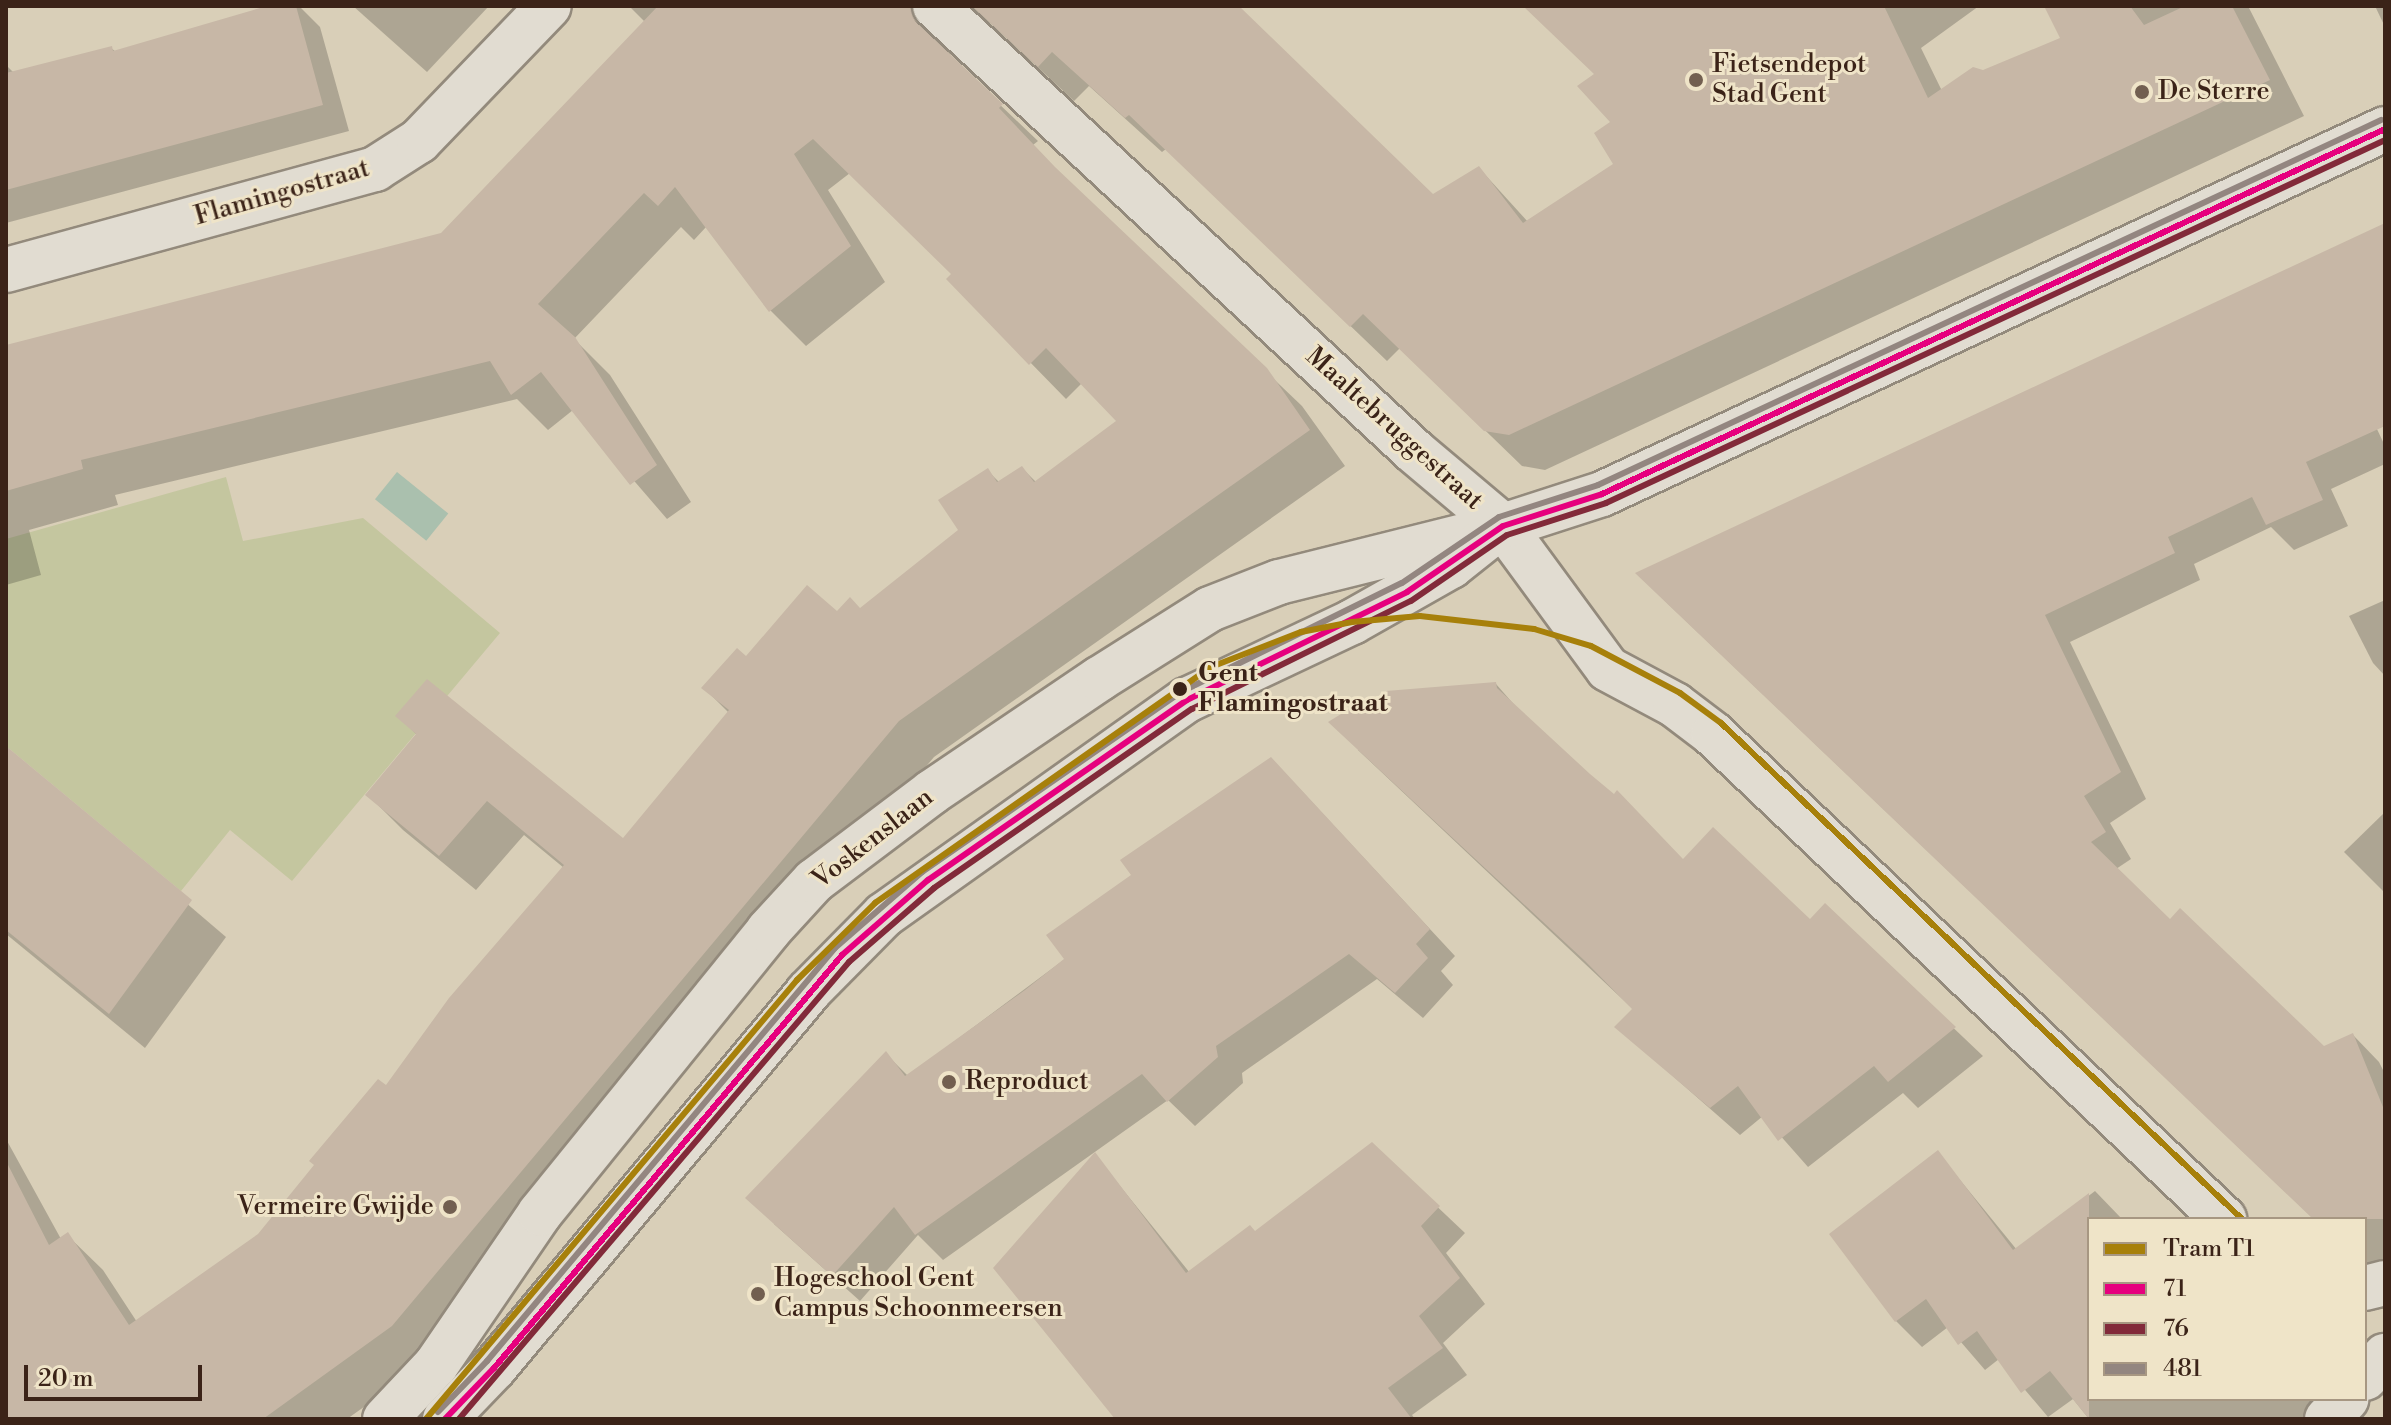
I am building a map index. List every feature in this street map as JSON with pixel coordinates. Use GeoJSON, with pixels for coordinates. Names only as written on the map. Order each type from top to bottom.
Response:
{"type":"FeatureCollection","features":[{"type":"Feature","properties":{"kind":"street","name":"Flamingostraat"},"geometry":{"type":"LineString","coordinates":[[6,270],[375,169],[419,141],[549,6]]}},
{"type":"Feature","properties":{"kind":"street","name":"Maaltebruggestraat"},"geometry":{"type":"LineString","coordinates":[[935,6],[1414,451],[1503,526],[1608,669],[1675,705],[1713,734],[2222,1217]]}},
{"type":"Feature","properties":{"kind":"street","name":"Voskenslaan"},"geometry":{"type":"LineString","coordinates":[[385,1419],[436,1365],[540,1213],[768,931],[843,857],[1086,687],[1210,609],[1279,582],[1503,526],[1602,494],[2385,129]]}},
{"type":"Feature","properties":{"kind":"street","name":"Voskenslaan"},"geometry":{"type":"LineString","coordinates":[[445,1419],[494,1368],[808,992],[884,915],[1187,700],[1407,592],[1503,526]]}},
{"type":"Feature","properties":{"kind":"street"},"geometry":{"type":"LineString","coordinates":[[2367,1341],[2385,1355],[2367,1376]]}},
{"type":"Feature","properties":{"kind":"street"},"geometry":{"type":"LineString","coordinates":[[2327,1419],[2344,1401]]}},
{"type":"Feature","properties":{"kind":"shaded area"},"geometry":{"type":"Polygon","coordinates":[[[397,472],[448,514],[426,541],[375,499],[397,472]]]}},
{"type":"Feature","properties":{"kind":"shaded area"},"geometry":{"type":"Polygon","coordinates":[[[226,477],[243,541],[363,518],[500,633],[292,881],[230,830],[181,891],[6,746],[6,539],[226,477]]]}},
{"type":"Feature","properties":{"kind":"building"},"geometry":{"type":"Polygon","coordinates":[[[267,6],[296,6],[323,105],[6,190],[6,73],[112,46],[113,51],[267,6]]]}},
{"type":"Feature","properties":{"kind":"building"},"geometry":{"type":"Polygon","coordinates":[[[658,6],[911,6],[918,24],[1003,104],[999,108],[1055,167],[1267,368],[1310,430],[899,721],[392,1326],[263,1419],[6,1419],[6,1161],[49,1245],[68,1232],[129,1325],[258,1234],[314,1165],[309,1161],[378,1079],[386,1085],[449,998],[564,865],[487,801],[439,856],[365,795],[416,734],[395,716],[427,679],[623,838],[729,710],[701,688],[737,648],[746,656],[807,585],[837,611],[850,597],[860,608],[958,530],[938,500],[988,468],[997,482],[1022,466],[1034,482],[1116,421],[1046,348],[1029,365],[946,279],[951,274],[813,139],[794,154],[851,246],[769,312],[675,187],[658,206],[644,193],[538,304],[575,337],[657,465],[630,485],[541,372],[511,395],[490,361],[81,460],[83,469],[6,491],[6,345],[441,233],[658,6]]]}},
{"type":"Feature","properties":{"kind":"building"},"geometry":{"type":"Polygon","coordinates":[[[972,6],[1239,6],[1433,194],[1479,166],[1523,223],[1613,164],[1594,133],[1610,122],[1577,86],[1594,74],[1523,6],[1884,6],[1928,98],[1973,67],[1983,70],[2060,38],[2044,6],[2130,6],[2144,25],[2185,6],[2232,6],[2270,80],[1509,435],[1484,431],[1363,314],[1350,327],[1129,115],[1125,118],[1052,52],[1038,67],[972,6]]]}},
{"type":"Feature","properties":{"kind":"building"},"geometry":{"type":"Polygon","coordinates":[[[2385,223],[2385,426],[2306,462],[2323,500],[2266,525],[2252,497],[2168,537],[2175,553],[2045,615],[2121,772],[2084,796],[2106,832],[2091,842],[2170,919],[2180,908],[2324,1046],[2353,1033],[2385,1112],[2385,1219],[2311,1217],[1635,573],[2385,223]]]}},
{"type":"Feature","properties":{"kind":"building"},"geometry":{"type":"Polygon","coordinates":[[[1496,682],[1497,688],[1590,774],[1614,794],[1617,790],[1683,859],[1713,827],[1810,919],[1825,903],[1956,1027],[1888,1082],[1874,1066],[1778,1141],[1738,1086],[1710,1108],[1614,1027],[1632,1009],[1585,961],[1328,722],[1364,700],[1386,698],[1386,691],[1496,682]]]}},
{"type":"Feature","properties":{"kind":"building"},"geometry":{"type":"Polygon","coordinates":[[[6,746],[192,900],[109,1014],[6,930],[6,746]]]}},
{"type":"Feature","properties":{"kind":"building"},"geometry":{"type":"Polygon","coordinates":[[[1271,757],[1430,929],[1416,944],[1428,958],[1395,993],[1349,954],[1216,1046],[1218,1057],[1167,1102],[1142,1074],[915,1235],[894,1207],[832,1276],[745,1198],[886,1051],[905,1076],[1025,990],[1064,959],[1046,935],[1131,875],[1120,860],[1271,757]]]}},
{"type":"Feature","properties":{"kind":"building"},"geometry":{"type":"Polygon","coordinates":[[[1372,1142],[1440,1206],[1421,1226],[1460,1278],[1419,1316],[1443,1348],[1388,1388],[1412,1419],[1115,1419],[993,1268],[1095,1152],[1186,1273],[1250,1225],[1255,1231],[1372,1142]]]}},
{"type":"Feature","properties":{"kind":"building"},"geometry":{"type":"Polygon","coordinates":[[[1938,1150],[2013,1250],[2089,1193],[2089,1419],[2050,1371],[2021,1393],[1977,1331],[1958,1345],[1926,1299],[1895,1322],[1829,1234],[1938,1150]]]}},
{"type":"Feature","properties":{"kind":"tram line","name":"T1"},"geometry":{"type":"LineString","coordinates":[[426,1419],[797,980],[875,903],[1211,667],[1301,632],[1352,622],[1420,616],[1534,629],[1591,646],[1680,693],[1721,723],[2240,1217]]}},
{"type":"Feature","properties":{"kind":"transit line","name":"481"},"geometry":{"type":"LineString","coordinates":[[438,1412],[487,1361],[835,948],[922,872],[1181,692],[1402,583],[1499,517],[1598,485],[2381,120]]}},
{"type":"Feature","properties":{"kind":"transit line","name":"71"},"geometry":{"type":"LineString","coordinates":[[445,1419],[494,1368],[842,955],[928,880],[1187,700],[1407,592],[1503,526],[1602,494],[2385,129]]}},
{"type":"Feature","properties":{"kind":"transit line","name":"76"},"geometry":{"type":"LineString","coordinates":[[459,1419],[849,962],[934,888],[1192,709],[1411,601],[1507,535],[1606,503],[2385,140]]}},
{"type":"Feature","properties":{"kind":"place","name":"Fietsendepot Stad Gent"},"geometry":{"type":"Point","coordinates":[1696,80]}},
{"type":"Feature","properties":{"kind":"place","name":"De Sterre"},"geometry":{"type":"Point","coordinates":[2142,92]}},
{"type":"Feature","properties":{"kind":"place","name":"Gent Flamingostraat"},"geometry":{"type":"Point","coordinates":[1180,689]}},
{"type":"Feature","properties":{"kind":"place","name":"Reproduct"},"geometry":{"type":"Point","coordinates":[949,1082]}},
{"type":"Feature","properties":{"kind":"place","name":"Vermeire Gwijde"},"geometry":{"type":"Point","coordinates":[450,1207]}},
{"type":"Feature","properties":{"kind":"place","name":"Hogeschool Gent Campus Schoonmeersen"},"geometry":{"type":"Point","coordinates":[758,1294]}}]}
